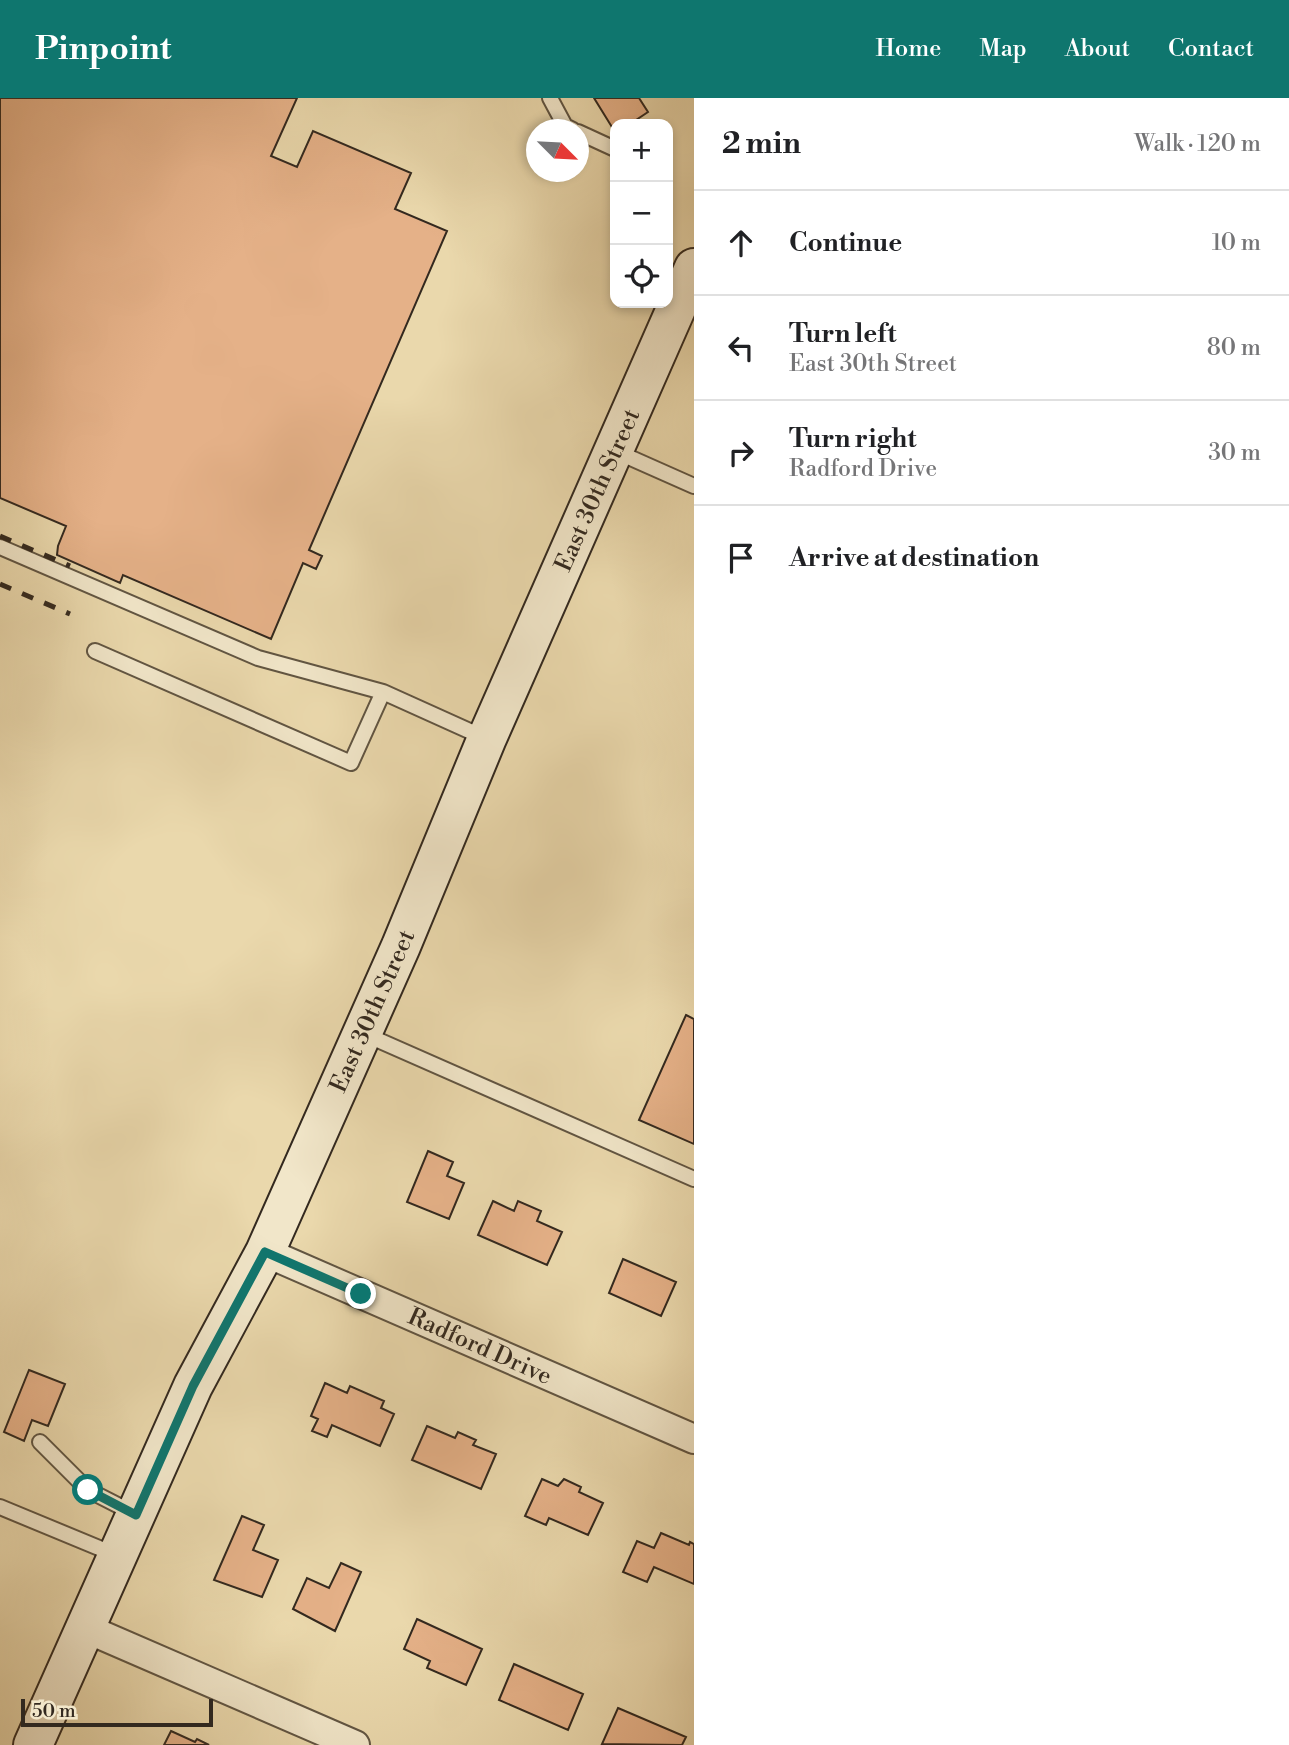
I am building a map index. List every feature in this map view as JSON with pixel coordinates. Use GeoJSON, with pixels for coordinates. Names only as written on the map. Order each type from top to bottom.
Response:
{"type":"FeatureCollection","features":[{"type":"Feature","properties":{"kind":"main road","name":"East 30th Street"},"geometry":{"type":"LineString","coordinates":[[33,1745],[193,1386],[265,1252],[401,946],[487,738],[694,268]]}},
{"type":"Feature","properties":{"kind":"street","name":"Radford Drive"},"geometry":{"type":"LineString","coordinates":[[265,1252],[694,1439]]}},
{"type":"Feature","properties":{"kind":"street"},"geometry":{"type":"LineString","coordinates":[[85,1628],[355,1745]]}},
{"type":"Feature","properties":{"kind":"lane"},"geometry":{"type":"LineString","coordinates":[[550,98],[561,119]]}},
{"type":"Feature","properties":{"kind":"lane"},"geometry":{"type":"LineString","coordinates":[[589,137],[610,147]]}},
{"type":"Feature","properties":{"kind":"lane"},"geometry":{"type":"LineString","coordinates":[[614,450],[694,486]]}},
{"type":"Feature","properties":{"kind":"lane"},"geometry":{"type":"LineString","coordinates":[[0,547],[258,657],[383,692],[487,738]]}},
{"type":"Feature","properties":{"kind":"lane"},"geometry":{"type":"LineString","coordinates":[[95,651],[351,763],[383,692]]}},
{"type":"Feature","properties":{"kind":"lane"},"geometry":{"type":"LineString","coordinates":[[362,1033],[694,1179]]}},
{"type":"Feature","properties":{"kind":"lane"},"geometry":{"type":"LineString","coordinates":[[40,1441],[88,1490],[136,1515]]}},
{"type":"Feature","properties":{"kind":"lane"},"geometry":{"type":"LineString","coordinates":[[0,1507],[117,1555]]}},
{"type":"Feature","properties":{"kind":"building"},"geometry":{"type":"Polygon","coordinates":[[[0,98],[297,98],[271,156],[297,167],[313,131],[411,173],[395,209],[447,231],[309,550],[322,556],[316,569],[303,563],[271,639],[123,575],[120,583],[57,555],[66,526],[0,498],[0,98]]]}},
{"type":"Feature","properties":{"kind":"building"},"geometry":{"type":"Polygon","coordinates":[[[594,98],[639,98],[648,112],[638,119],[610,119],[610,124],[594,98]]]}},
{"type":"Feature","properties":{"kind":"building"},"geometry":{"type":"Polygon","coordinates":[[[686,1015],[694,1019],[694,1144],[639,1120],[686,1015]]]}},
{"type":"Feature","properties":{"kind":"building"},"geometry":{"type":"Polygon","coordinates":[[[428,1151],[453,1162],[447,1176],[464,1183],[449,1219],[407,1202],[428,1151]]]}},
{"type":"Feature","properties":{"kind":"building"},"geometry":{"type":"Polygon","coordinates":[[[493,1201],[514,1211],[518,1201],[541,1211],[537,1221],[562,1232],[547,1265],[478,1235],[493,1201]]]}},
{"type":"Feature","properties":{"kind":"building"},"geometry":{"type":"Polygon","coordinates":[[[623,1259],[676,1282],[661,1316],[609,1293],[623,1259]]]}},
{"type":"Feature","properties":{"kind":"building"},"geometry":{"type":"Polygon","coordinates":[[[29,1370],[65,1384],[48,1426],[32,1420],[24,1441],[4,1432],[29,1370]]]}},
{"type":"Feature","properties":{"kind":"building"},"geometry":{"type":"Polygon","coordinates":[[[325,1383],[347,1393],[350,1386],[384,1401],[381,1408],[394,1414],[380,1446],[332,1425],[327,1437],[312,1431],[318,1419],[311,1416],[325,1383]]]}},
{"type":"Feature","properties":{"kind":"building"},"geometry":{"type":"Polygon","coordinates":[[[427,1426],[455,1438],[458,1432],[476,1440],[473,1445],[496,1454],[481,1489],[412,1460],[427,1426]]]}},
{"type":"Feature","properties":{"kind":"building"},"geometry":{"type":"Polygon","coordinates":[[[542,1479],[558,1486],[564,1479],[581,1487],[579,1492],[603,1503],[588,1535],[549,1518],[546,1525],[525,1516],[542,1479]]]}},
{"type":"Feature","properties":{"kind":"building"},"geometry":{"type":"Polygon","coordinates":[[[242,1516],[264,1525],[253,1550],[278,1560],[262,1597],[214,1580],[242,1516]]]}},
{"type":"Feature","properties":{"kind":"building"},"geometry":{"type":"Polygon","coordinates":[[[661,1533],[689,1545],[690,1542],[694,1544],[694,1584],[654,1567],[647,1582],[623,1572],[637,1541],[654,1548],[661,1533]]]}},
{"type":"Feature","properties":{"kind":"building"},"geometry":{"type":"Polygon","coordinates":[[[341,1563],[361,1572],[335,1631],[293,1609],[307,1578],[329,1588],[341,1563]]]}},
{"type":"Feature","properties":{"kind":"building"},"geometry":{"type":"Polygon","coordinates":[[[417,1619],[482,1649],[466,1685],[427,1668],[430,1661],[404,1649],[417,1619]]]}},
{"type":"Feature","properties":{"kind":"building"},"geometry":{"type":"Polygon","coordinates":[[[514,1664],[583,1694],[568,1730],[499,1700],[514,1664]]]}},
{"type":"Feature","properties":{"kind":"building"},"geometry":{"type":"Polygon","coordinates":[[[618,1708],[686,1737],[682,1745],[602,1744],[618,1708]]]}},
{"type":"Feature","properties":{"kind":"building"},"geometry":{"type":"Polygon","coordinates":[[[171,1731],[195,1742],[197,1739],[209,1745],[164,1745],[171,1731]]]}},
{"type":"Feature","properties":{"kind":"railway"},"geometry":{"type":"LineString","coordinates":[[0,536],[70,566]]}},
{"type":"Feature","properties":{"kind":"railway"},"geometry":{"type":"LineString","coordinates":[[0,584],[70,614]]}},
{"type":"Feature","properties":{"kind":"route"},"geometry":{"type":"LineString","coordinates":[[88,1490],[136,1515],[193,1386],[265,1252],[361,1294]]}}]}
